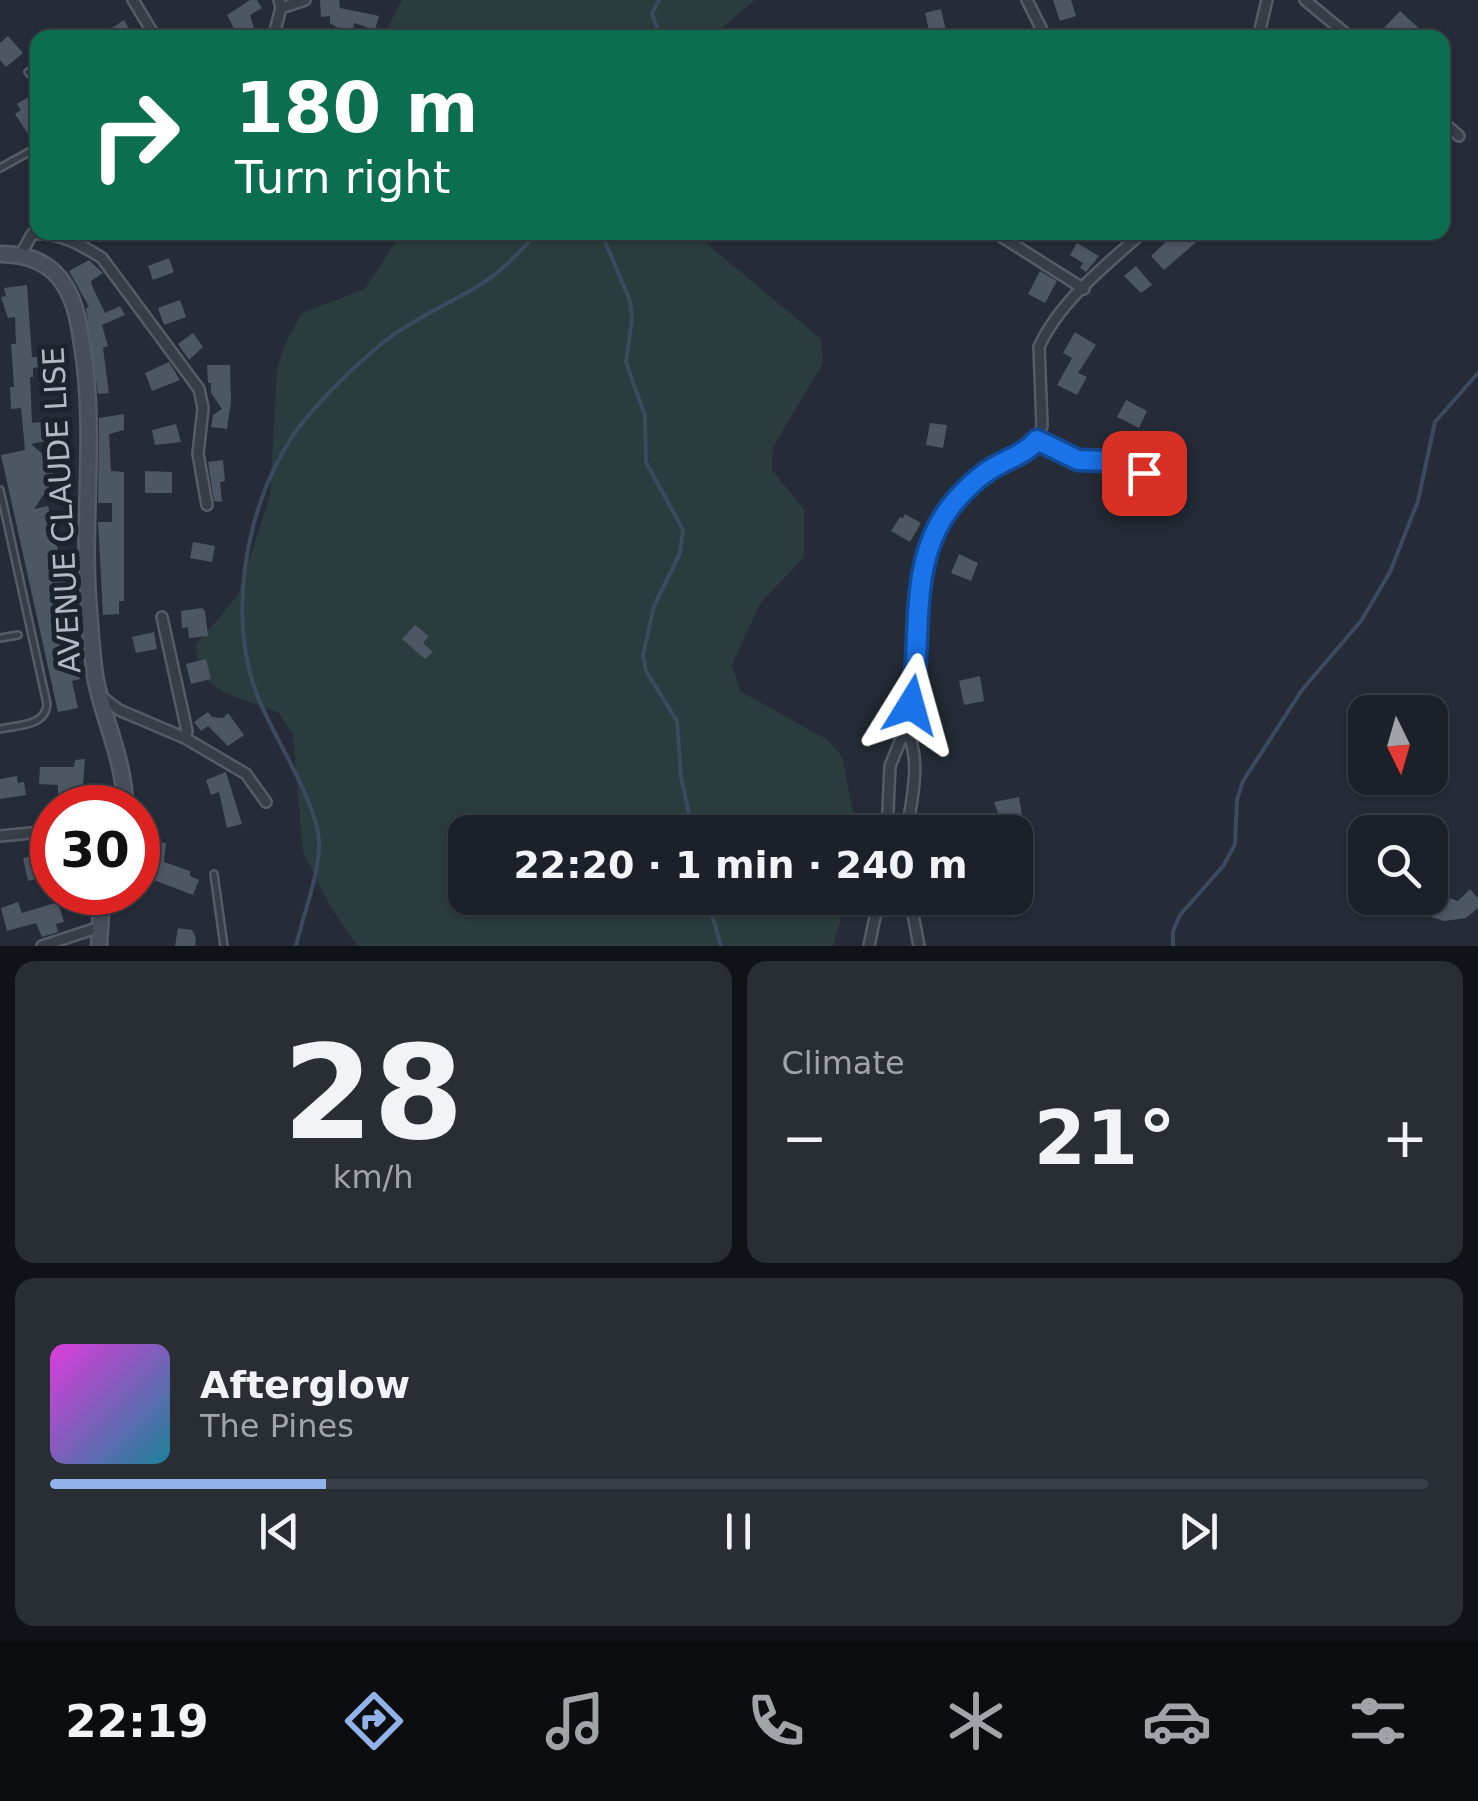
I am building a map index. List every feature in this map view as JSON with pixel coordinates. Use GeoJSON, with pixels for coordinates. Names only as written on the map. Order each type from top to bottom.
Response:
{"type":"FeatureCollection","features":[{"type":"Feature","properties":{"kind":"street"},"geometry":{"type":"LineString","coordinates":[[134,0],[151,30]]}},
{"type":"Feature","properties":{"kind":"street"},"geometry":{"type":"LineString","coordinates":[[275,30],[280,4],[306,0]]}},
{"type":"Feature","properties":{"kind":"street"},"geometry":{"type":"LineString","coordinates":[[1027,0],[1042,30]]}},
{"type":"Feature","properties":{"kind":"street"},"geometry":{"type":"LineString","coordinates":[[1260,30],[1267,0]]}},
{"type":"Feature","properties":{"kind":"street"},"geometry":{"type":"LineString","coordinates":[[1305,0],[1341,30]]}},
{"type":"Feature","properties":{"kind":"street"},"geometry":{"type":"LineString","coordinates":[[1450,128],[1459,136]]}},
{"type":"Feature","properties":{"kind":"street"},"geometry":{"type":"LineString","coordinates":[[0,254],[21,254],[30,238]]}},
{"type":"Feature","properties":{"kind":"street"},"geometry":{"type":"LineString","coordinates":[[68,240],[102,258],[199,390],[203,408],[198,454],[200,483],[207,505]]}},
{"type":"Feature","properties":{"kind":"street"},"geometry":{"type":"LineString","coordinates":[[1007,240],[1084,288]]}},
{"type":"Feature","properties":{"kind":"street"},"geometry":{"type":"LineString","coordinates":[[887,815],[890,766],[906,727],[917,672],[922,568],[930,537],[958,498],[985,473],[1029,450],[1037,440],[1042,426],[1039,348],[1060,313],[1134,240]]}},
{"type":"Feature","properties":{"kind":"street","name":"AVENUE CLAUDE LISE"},"geometry":{"type":"LineString","coordinates":[[21,254],[37,260],[56,275],[76,309],[90,422],[88,598],[96,682],[122,785]]}},
{"type":"Feature","properties":{"kind":"street"},"geometry":{"type":"LineString","coordinates":[[162,617],[187,731],[185,738]]}},
{"type":"Feature","properties":{"kind":"street"},"geometry":{"type":"LineString","coordinates":[[101,696],[119,710],[185,738],[246,774],[266,802]]}},
{"type":"Feature","properties":{"kind":"street"},"geometry":{"type":"LineString","coordinates":[[906,727],[917,764],[909,815]]}},
{"type":"Feature","properties":{"kind":"street"},"geometry":{"type":"LineString","coordinates":[[0,836],[30,833]]}},
{"type":"Feature","properties":{"kind":"street"},"geometry":{"type":"LineString","coordinates":[[99,946],[101,915]]}},
{"type":"Feature","properties":{"kind":"street"},"geometry":{"type":"LineString","coordinates":[[869,946],[875,915]]}},
{"type":"Feature","properties":{"kind":"street"},"geometry":{"type":"LineString","coordinates":[[913,915],[919,946]]}},
{"type":"Feature","properties":{"kind":"street"},"geometry":{"type":"LineString","coordinates":[[42,946],[100,927]]}},
{"type":"Feature","properties":{"kind":"lane"},"geometry":{"type":"LineString","coordinates":[[0,168],[30,151]]}},
{"type":"Feature","properties":{"kind":"lane"},"geometry":{"type":"LineString","coordinates":[[1037,440],[1078,460],[1113,461],[1144,473]]}},
{"type":"Feature","properties":{"kind":"lane"},"geometry":{"type":"LineString","coordinates":[[0,490],[47,704],[41,719],[0,729]]}},
{"type":"Feature","properties":{"kind":"lane"},"geometry":{"type":"LineString","coordinates":[[0,638],[18,635]]}},
{"type":"Feature","properties":{"kind":"lane"},"geometry":{"type":"LineString","coordinates":[[214,874],[224,946]]}},
{"type":"Feature","properties":{"kind":"shaded area"},"geometry":{"type":"Polygon","coordinates":[[[402,0],[755,0],[719,30],[387,30],[402,0]]]}},
{"type":"Feature","properties":{"kind":"shaded area"},"geometry":{"type":"Polygon","coordinates":[[[397,240],[704,240],[821,339],[823,363],[773,447],[772,470],[804,509],[804,557],[760,604],[732,665],[740,691],[826,739],[842,756],[854,815],[448,815],[448,915],[842,915],[833,946],[357,946],[330,906],[303,852],[293,735],[278,712],[225,693],[199,674],[196,645],[238,595],[270,496],[277,369],[302,313],[365,289],[397,240]]]}},
{"type":"Feature","properties":{"kind":"building"},"geometry":{"type":"Polygon","coordinates":[[[250,0],[257,0],[262,8],[250,15],[254,30],[235,30],[227,15],[250,0]]]}},
{"type":"Feature","properties":{"kind":"building"},"geometry":{"type":"Polygon","coordinates":[[[320,0],[339,0],[340,8],[379,16],[375,30],[354,23],[353,30],[336,27],[330,23],[330,16],[321,17],[320,0]]]}},
{"type":"Feature","properties":{"kind":"building"},"geometry":{"type":"Polygon","coordinates":[[[1053,0],[1071,0],[1076,16],[1060,21],[1053,0]]]}},
{"type":"Feature","properties":{"kind":"building"},"geometry":{"type":"Polygon","coordinates":[[[941,9],[946,30],[929,30],[925,13],[941,9]]]}},
{"type":"Feature","properties":{"kind":"building"},"geometry":{"type":"Polygon","coordinates":[[[1400,11],[1421,30],[1382,30],[1400,11]]]}},
{"type":"Feature","properties":{"kind":"building"},"geometry":{"type":"Polygon","coordinates":[[[124,20],[130,30],[108,30],[124,20]]]}},
{"type":"Feature","properties":{"kind":"building"},"geometry":{"type":"Polygon","coordinates":[[[8,36],[23,53],[6,67],[0,60],[0,43],[8,36]]]}},
{"type":"Feature","properties":{"kind":"building"},"geometry":{"type":"Polygon","coordinates":[[[30,99],[28,134],[15,114],[21,110],[17,104],[30,99]]]}},
{"type":"Feature","properties":{"kind":"building"},"geometry":{"type":"Polygon","coordinates":[[[1168,240],[1199,240],[1164,270],[1151,256],[1168,240]]]}},
{"type":"Feature","properties":{"kind":"building"},"geometry":{"type":"Polygon","coordinates":[[[1077,243],[1099,256],[1086,272],[1080,268],[1083,263],[1070,255],[1077,243]]]}},
{"type":"Feature","properties":{"kind":"building"},"geometry":{"type":"Polygon","coordinates":[[[169,258],[174,272],[153,280],[148,266],[169,258]]]}},
{"type":"Feature","properties":{"kind":"building"},"geometry":{"type":"Polygon","coordinates":[[[89,260],[103,273],[91,281],[105,313],[120,306],[125,315],[102,325],[108,346],[103,348],[109,393],[98,394],[86,308],[89,307],[69,271],[89,260]]]}},
{"type":"Feature","properties":{"kind":"building"},"geometry":{"type":"Polygon","coordinates":[[[1136,266],[1152,285],[1141,293],[1124,276],[1136,266]]]}},
{"type":"Feature","properties":{"kind":"building"},"geometry":{"type":"Polygon","coordinates":[[[1040,271],[1057,281],[1045,303],[1028,294],[1040,271]]]}},
{"type":"Feature","properties":{"kind":"building"},"geometry":{"type":"Polygon","coordinates":[[[27,285],[32,357],[38,357],[38,367],[33,368],[30,377],[32,423],[60,420],[62,438],[31,444],[47,458],[53,474],[34,509],[48,506],[75,627],[70,628],[80,679],[72,681],[78,708],[58,712],[1,455],[25,450],[21,408],[11,409],[15,317],[8,318],[1,297],[6,296],[4,288],[27,285]]]}},
{"type":"Feature","properties":{"kind":"building"},"geometry":{"type":"Polygon","coordinates":[[[180,300],[186,317],[164,325],[158,308],[180,300]]]}},
{"type":"Feature","properties":{"kind":"building"},"geometry":{"type":"Polygon","coordinates":[[[1075,332],[1096,345],[1078,373],[1087,377],[1077,395],[1057,385],[1072,358],[1063,353],[1075,332]]]}},
{"type":"Feature","properties":{"kind":"building"},"geometry":{"type":"Polygon","coordinates":[[[193,333],[203,347],[189,360],[178,344],[193,333]]]}},
{"type":"Feature","properties":{"kind":"building"},"geometry":{"type":"Polygon","coordinates":[[[169,362],[180,380],[152,391],[145,373],[169,362]]]}},
{"type":"Feature","properties":{"kind":"building"},"geometry":{"type":"Polygon","coordinates":[[[207,365],[230,365],[227,429],[211,427],[213,415],[222,409],[211,393],[207,365]]]}},
{"type":"Feature","properties":{"kind":"building"},"geometry":{"type":"Polygon","coordinates":[[[1126,400],[1147,411],[1139,428],[1117,417],[1126,400]]]}},
{"type":"Feature","properties":{"kind":"building"},"geometry":{"type":"Polygon","coordinates":[[[124,414],[124,430],[109,434],[111,471],[124,472],[124,601],[119,601],[119,614],[103,615],[98,522],[112,522],[112,503],[98,503],[99,418],[124,414]]]}},
{"type":"Feature","properties":{"kind":"building"},"geometry":{"type":"Polygon","coordinates":[[[930,423],[947,425],[943,448],[926,445],[930,423]]]}},
{"type":"Feature","properties":{"kind":"building"},"geometry":{"type":"Polygon","coordinates":[[[176,424],[181,442],[155,445],[152,430],[176,424]]]}},
{"type":"Feature","properties":{"kind":"building"},"geometry":{"type":"Polygon","coordinates":[[[223,460],[222,502],[214,501],[208,462],[223,460]]]}},
{"type":"Feature","properties":{"kind":"building"},"geometry":{"type":"Polygon","coordinates":[[[1114,470],[1145,480],[1134,509],[1104,493],[1114,470]]]}},
{"type":"Feature","properties":{"kind":"building"},"geometry":{"type":"Polygon","coordinates":[[[145,471],[172,472],[172,493],[145,493],[145,471]]]}},
{"type":"Feature","properties":{"kind":"building"},"geometry":{"type":"Polygon","coordinates":[[[905,514],[921,523],[910,542],[891,531],[905,514]]]}},
{"type":"Feature","properties":{"kind":"building"},"geometry":{"type":"Polygon","coordinates":[[[193,542],[215,546],[212,562],[190,558],[193,542]]]}},
{"type":"Feature","properties":{"kind":"building"},"geometry":{"type":"Polygon","coordinates":[[[959,554],[978,563],[971,581],[951,573],[959,554]]]}},
{"type":"Feature","properties":{"kind":"building"},"geometry":{"type":"Polygon","coordinates":[[[202,608],[208,636],[189,638],[188,627],[182,628],[181,611],[202,608]]]}},
{"type":"Feature","properties":{"kind":"building"},"geometry":{"type":"Polygon","coordinates":[[[415,625],[429,636],[423,643],[433,652],[425,659],[402,639],[415,625]]]}},
{"type":"Feature","properties":{"kind":"building"},"geometry":{"type":"Polygon","coordinates":[[[154,632],[157,649],[136,653],[132,637],[154,632]]]}},
{"type":"Feature","properties":{"kind":"building"},"geometry":{"type":"Polygon","coordinates":[[[206,659],[211,679],[191,684],[186,664],[206,659]]]}},
{"type":"Feature","properties":{"kind":"building"},"geometry":{"type":"Polygon","coordinates":[[[980,676],[984,701],[964,705],[959,681],[980,676]]]}},
{"type":"Feature","properties":{"kind":"building"},"geometry":{"type":"Polygon","coordinates":[[[208,712],[212,717],[223,718],[228,713],[244,735],[228,746],[208,726],[201,731],[194,722],[208,712]]]}},
{"type":"Feature","properties":{"kind":"building"},"geometry":{"type":"Polygon","coordinates":[[[85,759],[83,785],[39,784],[40,767],[74,767],[75,760],[85,759]]]}},
{"type":"Feature","properties":{"kind":"building"},"geometry":{"type":"Polygon","coordinates":[[[226,772],[242,824],[227,828],[219,792],[211,795],[206,780],[226,772]]]}},
{"type":"Feature","properties":{"kind":"building"},"geometry":{"type":"Polygon","coordinates":[[[17,776],[18,783],[24,782],[26,795],[0,799],[0,779],[17,776]]]}},
{"type":"Feature","properties":{"kind":"building"},"geometry":{"type":"Polygon","coordinates":[[[1019,797],[1022,815],[999,815],[994,802],[1019,797]]]}},
{"type":"Feature","properties":{"kind":"building"},"geometry":{"type":"Polygon","coordinates":[[[160,842],[166,843],[164,862],[190,871],[190,876],[199,880],[193,895],[160,882],[160,842]]]}},
{"type":"Feature","properties":{"kind":"building"},"geometry":{"type":"Polygon","coordinates":[[[30,856],[30,880],[28,881],[23,858],[30,856]]]}},
{"type":"Feature","properties":{"kind":"building"},"geometry":{"type":"Polygon","coordinates":[[[1470,889],[1478,898],[1478,908],[1466,918],[1444,921],[1425,915],[1448,915],[1448,898],[1458,901],[1470,889]]]}},
{"type":"Feature","properties":{"kind":"building"},"geometry":{"type":"Polygon","coordinates":[[[18,902],[22,913],[62,915],[64,922],[56,924],[58,932],[42,937],[36,923],[7,931],[1,908],[18,902]]]}},
{"type":"Feature","properties":{"kind":"building"},"geometry":{"type":"Polygon","coordinates":[[[178,928],[192,930],[195,946],[175,946],[178,928]]]}},
{"type":"Feature","properties":{"kind":"waterway"},"geometry":{"type":"LineString","coordinates":[[657,30],[652,13],[659,0]]}},
{"type":"Feature","properties":{"kind":"waterway"},"geometry":{"type":"LineString","coordinates":[[296,946],[314,880],[319,842],[304,791],[260,702],[244,637],[245,568],[261,500],[290,440],[347,374],[397,332],[489,279],[532,240]]}},
{"type":"Feature","properties":{"kind":"waterway"},"geometry":{"type":"LineString","coordinates":[[604,240],[630,301],[632,318],[626,362],[645,416],[646,462],[683,530],[680,553],[654,606],[643,655],[646,671],[677,721],[681,777],[689,815]]}},
{"type":"Feature","properties":{"kind":"waterway"},"geometry":{"type":"LineString","coordinates":[[1173,946],[1173,931],[1180,915],[1224,865],[1235,844],[1237,800],[1243,781],[1302,690],[1361,621],[1390,572],[1418,501],[1435,422],[1478,373]]}},
{"type":"Feature","properties":{"kind":"waterway"},"geometry":{"type":"LineString","coordinates":[[712,915],[721,946]]}},
{"type":"Feature","properties":{"kind":"route"},"geometry":{"type":"LineString","coordinates":[[911,705],[917,672],[922,568],[930,537],[958,498],[985,473],[1029,450],[1037,440],[1078,460],[1113,461],[1144,473]]}}]}
